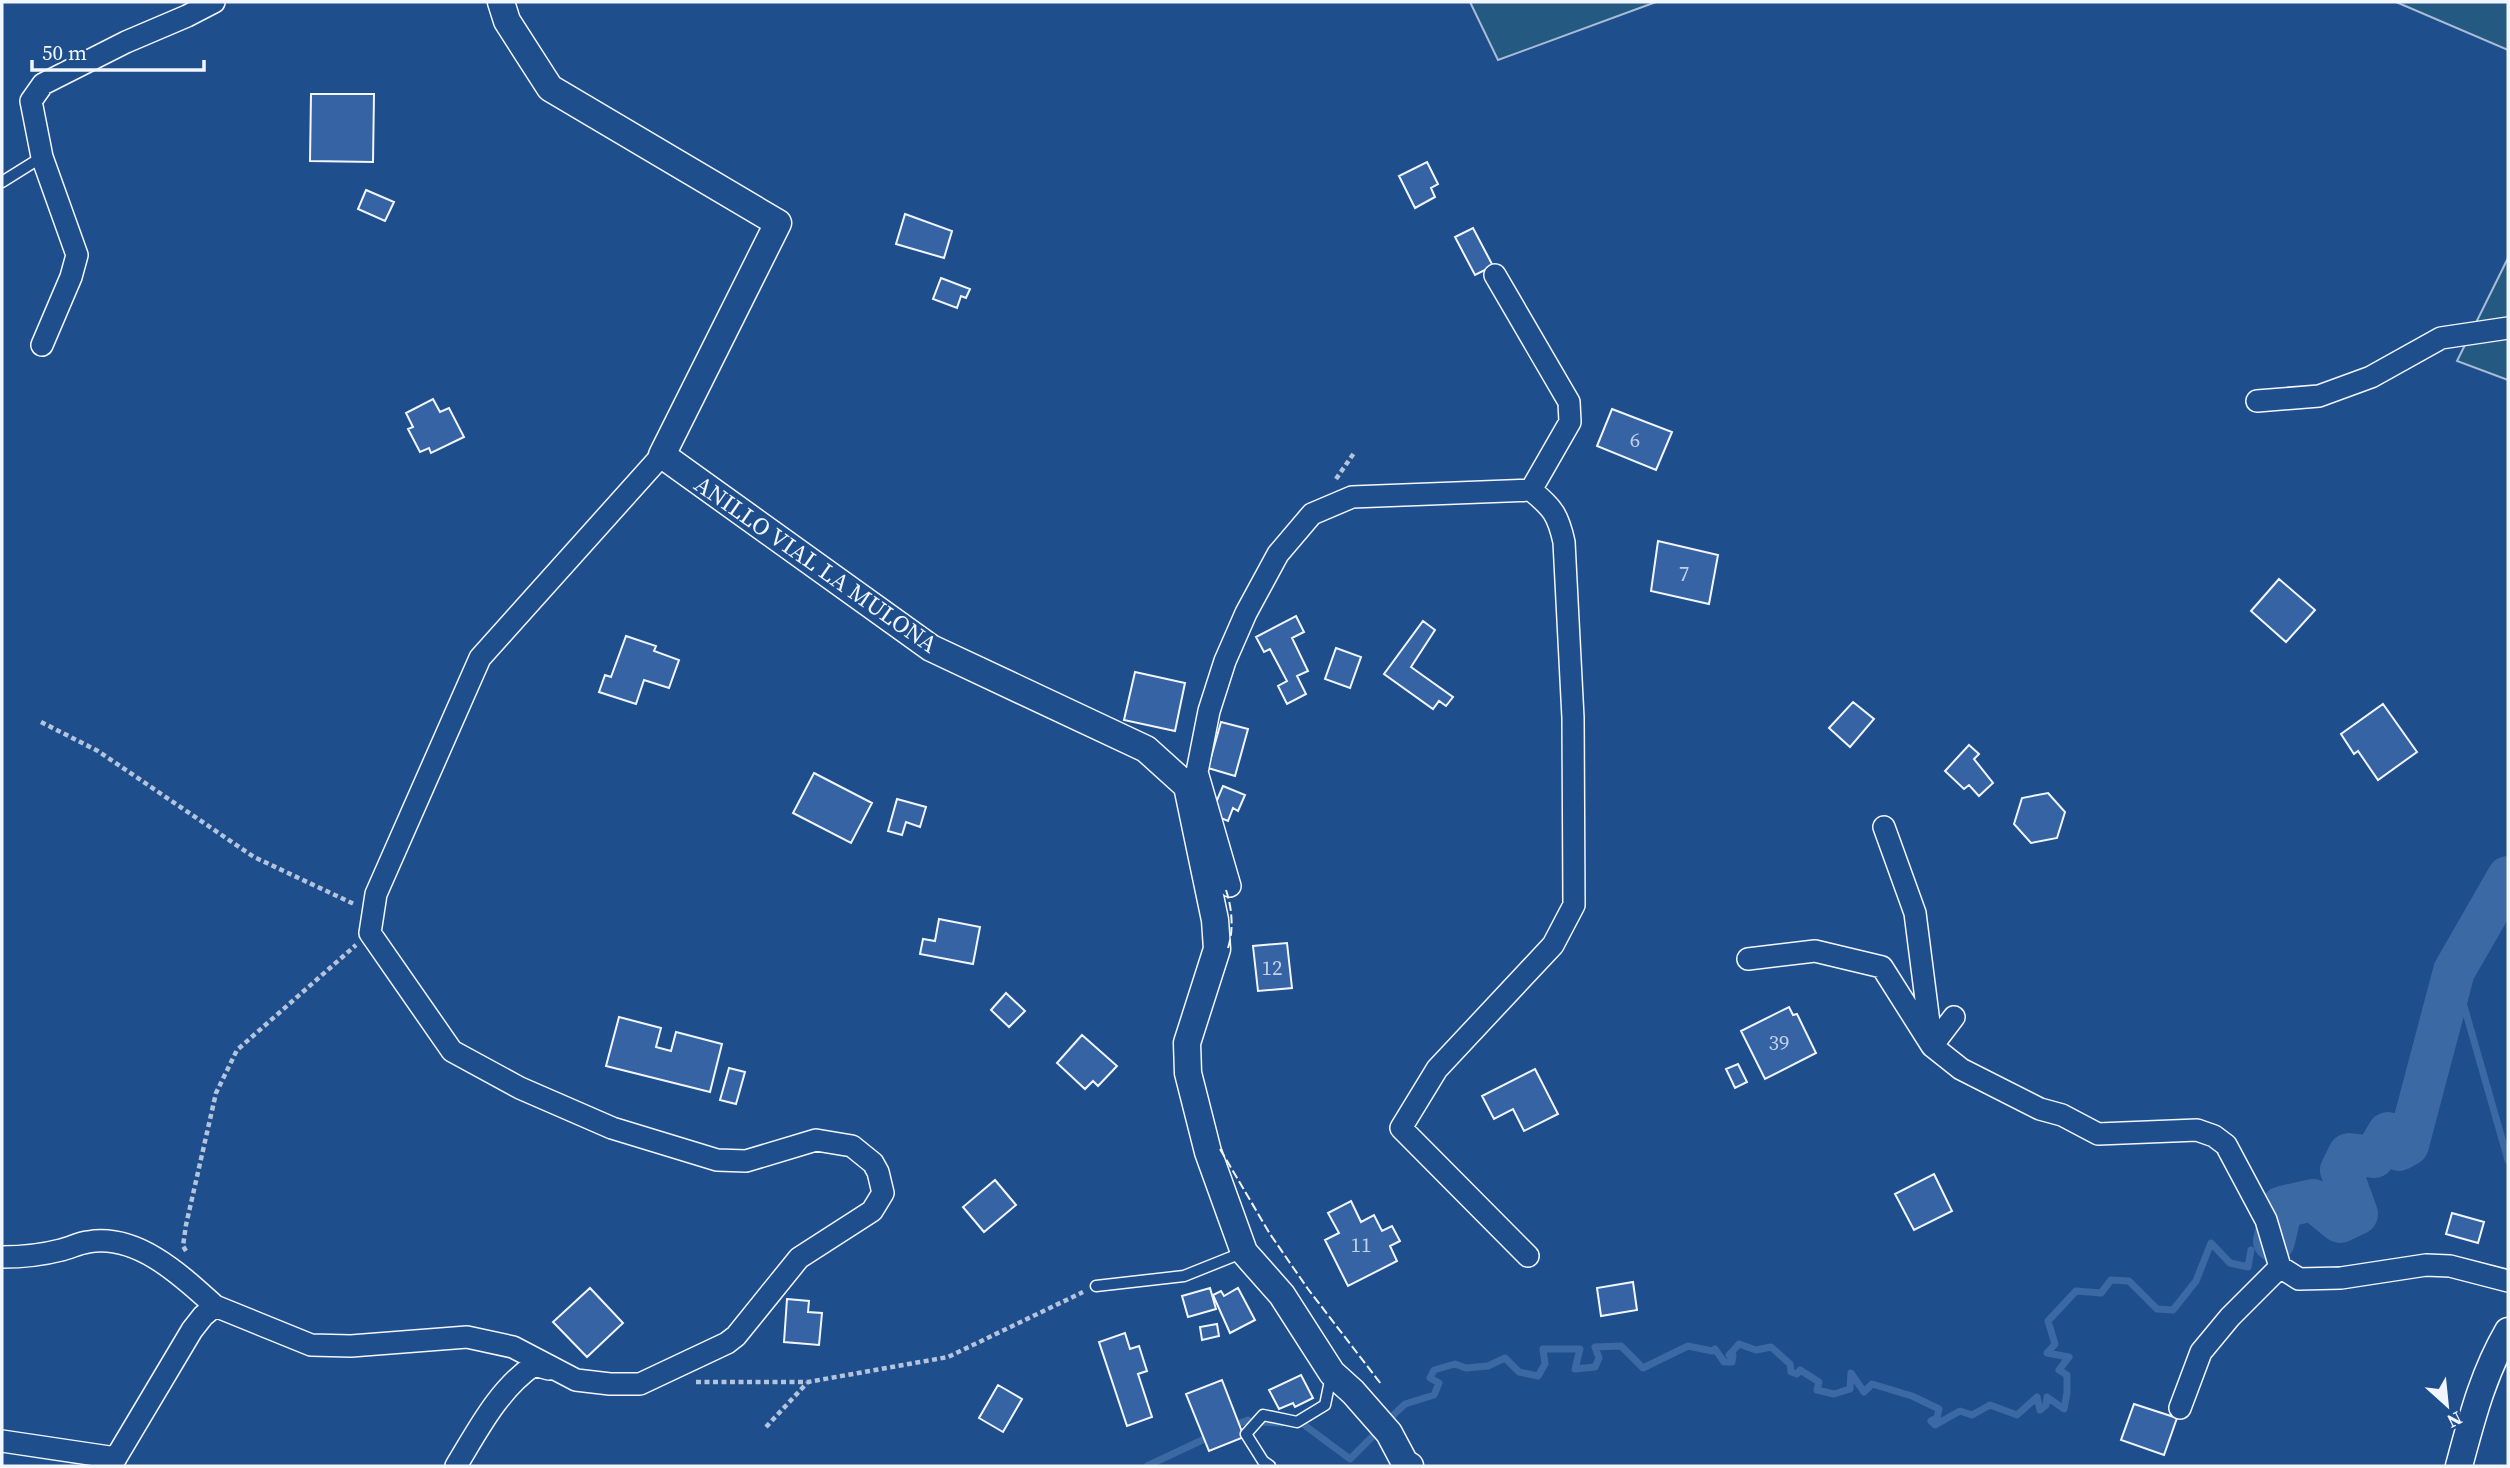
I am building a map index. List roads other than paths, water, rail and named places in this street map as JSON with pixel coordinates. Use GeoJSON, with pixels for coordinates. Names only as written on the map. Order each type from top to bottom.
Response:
{"type":"FeatureCollection","features":[{"type":"Feature","properties":{"kind":"street"},"geometry":{"type":"LineString","coordinates":[[42,345],[78,255],[42,157],[30,101],[43,84],[125,42],[214,2]]}},
{"type":"Feature","properties":{"kind":"street"},"geometry":{"type":"LineString","coordinates":[[456,1466],[493,1406],[520,1375],[534,1365],[576,1380],[640,1384],[727,1343],[736,1336],[799,1258],[872,1211],[883,1193],[873,1163],[852,1146],[816,1140],[746,1161],[717,1160],[612,1128],[520,1088],[452,1051],[372,923],[376,894],[480,658],[662,455],[778,223],[550,88],[507,21],[501,2]]}},
{"type":"Feature","properties":{"kind":"street"},"geometry":{"type":"LineString","coordinates":[[1495,275],[1569,402],[1570,422],[1531,491]]}},
{"type":"Feature","properties":{"kind":"street"},"geometry":{"type":"LineString","coordinates":[[2257,401],[2319,396],[2371,377],[2441,338],[2508,328]]}},
{"type":"Feature","properties":{"kind":"street","name":"ANILLO VIAL LA MULONA"},"geometry":{"type":"LineString","coordinates":[[662,455],[931,648],[1146,749],[1192,779]]}},
{"type":"Feature","properties":{"kind":"street"},"geometry":{"type":"LineString","coordinates":[[1410,1466],[1405,1463],[1389,1433],[1353,1392],[1332,1373],[1282,1295],[1244,1252],[1208,1152],[1188,1073],[1187,1043],[1217,948],[1215,920],[1192,779],[1209,710],[1225,661],[1246,613],[1278,554],[1312,514],[1352,497],[1531,491],[1548,503],[1558,516],[1564,542],[1573,718],[1574,905],[1553,945],[1437,1069],[1401,1129],[1528,1256]]}},
{"type":"Feature","properties":{"kind":"street"},"geometry":{"type":"LineString","coordinates":[[1192,779],[1230,886]]}},
{"type":"Feature","properties":{"kind":"street"},"geometry":{"type":"LineString","coordinates":[[1884,827],[1915,914],[1932,1046]]}},
{"type":"Feature","properties":{"kind":"street"},"geometry":{"type":"LineString","coordinates":[[1748,959],[1815,951],[1882,967],[1932,1046],[1961,1069],[2040,1109],[2062,1115],[2098,1134],[2197,1130],[2214,1136],[2226,1145],[2266,1220],[2280,1267],[2299,1279],[2341,1278],[2426,1265],[2450,1266],[2508,1281]]}},
{"type":"Feature","properties":{"kind":"street"},"geometry":{"type":"LineString","coordinates":[[1932,1046],[1954,1017]]}},
{"type":"Feature","properties":{"kind":"street"},"geometry":{"type":"LineString","coordinates":[[2,1258],[25,1257],[88,1242],[123,1244],[172,1267],[215,1306],[311,1345],[351,1346],[467,1337],[513,1347],[557,1372]]}},
{"type":"Feature","properties":{"kind":"street"},"geometry":{"type":"LineString","coordinates":[[2180,1408],[2201,1352],[2230,1317],[2280,1267]]}},
{"type":"Feature","properties":{"kind":"street"},"geometry":{"type":"LineString","coordinates":[[2,1441],[114,1462],[192,1330],[215,1306]]}},
{"type":"Feature","properties":{"kind":"street"},"geometry":{"type":"LineString","coordinates":[[2459,1466],[2484,1381],[2492,1359],[2508,1331]]}},
{"type":"Feature","properties":{"kind":"lane"},"geometry":{"type":"LineString","coordinates":[[2,182],[42,157]]}},
{"type":"Feature","properties":{"kind":"lane"},"geometry":{"type":"LineString","coordinates":[[1096,1286],[1184,1276],[1244,1252]]}},
{"type":"Feature","properties":{"kind":"lane"},"geometry":{"type":"LineString","coordinates":[[1270,1466],[1263,1461],[1246,1434],[1263,1415],[1297,1422],[1325,1405],[1332,1373]]}},
{"type":"Feature","properties":{"kind":"waterway"},"geometry":{"type":"LineString","coordinates":[[2274,1241],[2282,1207],[2313,1200],[2340,1222],[2357,1214],[2341,1170],[2349,1154],[2374,1157],[2388,1133],[2399,1150],[2408,1145],[2454,971],[2508,877]]}},
{"type":"Feature","properties":{"kind":"waterway"},"geometry":{"type":"LineString","coordinates":[[2454,971],[2508,1160]]}},
{"type":"Feature","properties":{"kind":"waterway"},"geometry":{"type":"LineString","coordinates":[[1387,1421],[1405,1404],[1434,1395],[1439,1383],[1430,1378],[1434,1370],[1455,1364],[1466,1368],[1488,1366],[1505,1358],[1519,1372],[1538,1376],[1545,1364],[1543,1349],[1580,1349],[1575,1369],[1595,1367],[1599,1358],[1595,1347],[1621,1346],[1643,1368],[1688,1346],[1712,1351],[1715,1349],[1724,1362],[1732,1362],[1733,1356],[1729,1355],[1739,1344],[1756,1350],[1771,1347],[1790,1364],[1791,1372],[1797,1374],[1800,1370],[1819,1382],[1817,1390],[1834,1394],[1850,1389],[1851,1373],[1864,1392],[1872,1384],[1912,1396],[1939,1409],[1937,1418],[1931,1421],[1935,1425],[1960,1411],[1972,1415],[1990,1405],[2017,1415],[2037,1397],[2040,1410],[2046,1405],[2047,1397],[2064,1409],[2067,1375],[2059,1370],[2069,1357],[2047,1353],[2055,1344],[2048,1321],[2076,1291],[2101,1293],[2111,1280],[2129,1281],[2157,1309],[2173,1310],[2196,1281],[2211,1243],[2230,1263],[2248,1267],[2251,1250]]}},
{"type":"Feature","properties":{"kind":"waterway"},"geometry":{"type":"LineString","coordinates":[[1230,1427],[1248,1420]]}},
{"type":"Feature","properties":{"kind":"waterway"},"geometry":{"type":"LineString","coordinates":[[1260,1422],[1281,1423]]}},
{"type":"Feature","properties":{"kind":"waterway"},"geometry":{"type":"LineString","coordinates":[[1296,1423],[1303,1424],[1350,1459],[1379,1430]]}},
{"type":"Feature","properties":{"kind":"waterway"},"geometry":{"type":"LineString","coordinates":[[1147,1466],[1213,1435]]}}]}
